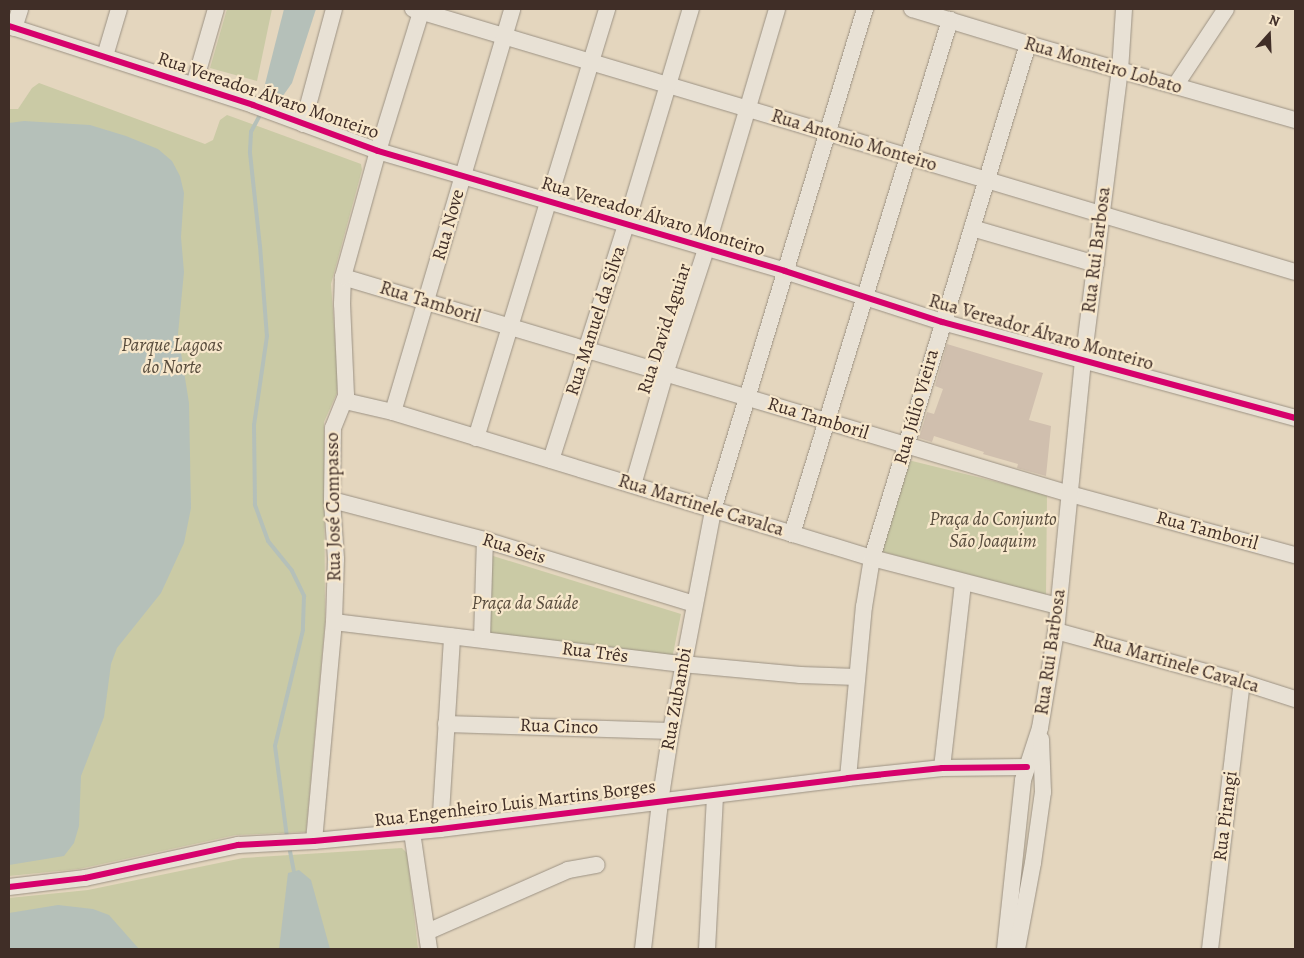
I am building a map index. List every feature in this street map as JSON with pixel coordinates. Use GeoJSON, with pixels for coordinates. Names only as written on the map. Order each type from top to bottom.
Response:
{"type":"FeatureCollection","features":[{"type":"Feature","properties":{"kind":"street"},"geometry":{"type":"LineString","coordinates":[[12,27],[20,9]]}},
{"type":"Feature","properties":{"kind":"street"},"geometry":{"type":"LineString","coordinates":[[105,56],[119,9]]}},
{"type":"Feature","properties":{"kind":"street"},"geometry":{"type":"LineString","coordinates":[[194,85],[216,9]]}},
{"type":"Feature","properties":{"kind":"street"},"geometry":{"type":"LineString","coordinates":[[304,124],[334,9]]}},
{"type":"Feature","properties":{"kind":"street","name":"Rua Nove"},"geometry":{"type":"LineString","coordinates":[[393,412],[512,9]]}},
{"type":"Feature","properties":{"kind":"street"},"geometry":{"type":"LineString","coordinates":[[476,438],[608,9]]}},
{"type":"Feature","properties":{"kind":"street","name":"Rua Manuel da Silva"},"geometry":{"type":"LineString","coordinates":[[550,460],[626,225],[690,9]]}},
{"type":"Feature","properties":{"kind":"street","name":"Rua David Aguiar"},"geometry":{"type":"LineString","coordinates":[[633,485],[665,374],[706,249],[777,9]]}},
{"type":"Feature","properties":{"kind":"street","name":"Rua Zubambi"},"geometry":{"type":"LineString","coordinates":[[643,949],[660,802],[671,731],[682,664],[713,510],[865,9]]}},
{"type":"Feature","properties":{"kind":"street","name":"Rua Monteiro Lobato"},"geometry":{"type":"LineString","coordinates":[[912,9],[1295,120]]}},
{"type":"Feature","properties":{"kind":"street","name":"Rua Rui Barbosa"},"geometry":{"type":"LineString","coordinates":[[1005,949],[1023,780],[1040,728],[1056,631],[1083,362],[1120,70],[1124,9]]}},
{"type":"Feature","properties":{"kind":"street"},"geometry":{"type":"LineString","coordinates":[[1175,86],[1226,9]]}},
{"type":"Feature","properties":{"kind":"street"},"geometry":{"type":"LineString","coordinates":[[378,151],[419,10]]}},
{"type":"Feature","properties":{"kind":"street","name":"Rua Antonio Monteiro"},"geometry":{"type":"LineString","coordinates":[[419,10],[592,60],[828,134],[1295,272]]}},
{"type":"Feature","properties":{"kind":"street"},"geometry":{"type":"LineString","coordinates":[[792,534],[910,158],[950,20]]}},
{"type":"Feature","properties":{"kind":"street","name":"Rua Vereador Álvaro Monteiro"},"geometry":{"type":"LineString","coordinates":[[12,27],[194,85],[378,151],[785,271],[942,322],[1083,362],[1295,418]]}},
{"type":"Feature","properties":{"kind":"street","name":"Rua Júlio Vieira"},"geometry":{"type":"LineString","coordinates":[[848,778],[864,607],[872,558],[942,322],[988,181],[1028,44]]}},
{"type":"Feature","properties":{"kind":"street","name":"Rua José Compasso"},"geometry":{"type":"LineString","coordinates":[[308,842],[334,622],[336,559],[332,500],[332,428],[335,418],[345,401],[343,278],[378,151]]}},
{"type":"Feature","properties":{"kind":"street"},"geometry":{"type":"LineString","coordinates":[[972,228],[1096,264]]}},
{"type":"Feature","properties":{"kind":"street","name":"Rua Tamboril"},"geometry":{"type":"LineString","coordinates":[[343,278],[426,301],[827,423],[1070,494],[1295,555]]}},
{"type":"Feature","properties":{"kind":"street","name":"Rua Martinele Cavalca"},"geometry":{"type":"LineString","coordinates":[[345,401],[393,412],[872,558],[1058,606]]}},
{"type":"Feature","properties":{"kind":"street","name":"Rua Seis"},"geometry":{"type":"LineString","coordinates":[[332,500],[485,540],[694,604]]}},
{"type":"Feature","properties":{"kind":"street"},"geometry":{"type":"LineString","coordinates":[[482,639],[485,540]]}},
{"type":"Feature","properties":{"kind":"street"},"geometry":{"type":"LineString","coordinates":[[942,768],[963,583]]}},
{"type":"Feature","properties":{"kind":"street","name":"Rua Três"},"geometry":{"type":"LineString","coordinates":[[334,622],[682,664],[819,677],[857,677]]}},
{"type":"Feature","properties":{"kind":"street","name":"Rua Martinele Cavalca"},"geometry":{"type":"LineString","coordinates":[[1056,631],[1242,682],[1295,699]]}},
{"type":"Feature","properties":{"kind":"street"},"geometry":{"type":"LineString","coordinates":[[440,829],[452,636]]}},
{"type":"Feature","properties":{"kind":"street","name":"Rua Pirangi"},"geometry":{"type":"LineString","coordinates":[[1210,949],[1242,682]]}},
{"type":"Feature","properties":{"kind":"street","name":"Rua Cinco"},"geometry":{"type":"LineString","coordinates":[[446,724],[671,731]]}},
{"type":"Feature","properties":{"kind":"street","name":"Rua Rui Barbosa"},"geometry":{"type":"LineString","coordinates":[[1017,949],[1033,863],[1043,792],[1040,728]]}},
{"type":"Feature","properties":{"kind":"street","name":"Rua Engenheiro Luis Martins Borges"},"geometry":{"type":"LineString","coordinates":[[9,887],[85,878],[238,845],[308,842],[440,829],[942,768],[1028,767]]}},
{"type":"Feature","properties":{"kind":"street"},"geometry":{"type":"LineString","coordinates":[[707,949],[714,795]]}},
{"type":"Feature","properties":{"kind":"street"},"geometry":{"type":"LineString","coordinates":[[412,832],[429,949]]}},
{"type":"Feature","properties":{"kind":"street"},"geometry":{"type":"LineString","coordinates":[[427,932],[568,870],[597,865]]}},
{"type":"Feature","properties":{"kind":"green space"},"geometry":{"type":"Polygon","coordinates":[[[227,9],[272,9],[257,81],[210,68],[227,9]]]}},
{"type":"Feature","properties":{"kind":"green space","name":"Parque Lagoas do Norte"},"geometry":{"type":"Polygon","coordinates":[[[39,83],[205,144],[213,140],[220,120],[227,115],[361,164],[362,170],[331,284],[338,382],[337,393],[324,422],[325,622],[306,832],[236,835],[79,869],[9,876],[9,109],[18,109],[32,88],[39,83]]]}},
{"type":"Feature","properties":{"kind":"green space","name":"Praça do Conjunto São Joaquim"},"geometry":{"type":"Polygon","coordinates":[[[908,460],[1047,494],[1046,595],[879,551],[908,460]]]}},
{"type":"Feature","properties":{"kind":"green space","name":"Praça da Saúde"},"geometry":{"type":"Polygon","coordinates":[[[490,555],[681,614],[672,659],[486,636],[490,555]]]}},
{"type":"Feature","properties":{"kind":"green space"},"geometry":{"type":"Polygon","coordinates":[[[402,848],[407,853],[418,949],[9,949],[9,898],[88,890],[243,858],[402,848]]]}},
{"type":"Feature","properties":{"kind":"shaded area"},"geometry":{"type":"Polygon","coordinates":[[[284,9],[316,9],[292,83],[280,100],[263,92],[284,9]]]}},
{"type":"Feature","properties":{"kind":"shaded area"},"geometry":{"type":"Polygon","coordinates":[[[24,121],[90,125],[126,136],[158,149],[172,161],[180,176],[184,193],[181,237],[184,272],[178,334],[189,403],[191,508],[184,543],[161,593],[117,648],[111,664],[104,717],[81,776],[79,826],[74,843],[64,856],[9,865],[9,123],[24,121]]]}},
{"type":"Feature","properties":{"kind":"shaded area"},"geometry":{"type":"Polygon","coordinates":[[[299,870],[311,880],[330,949],[279,949],[288,873],[299,870]]]}},
{"type":"Feature","properties":{"kind":"shaded area"},"geometry":{"type":"Polygon","coordinates":[[[58,905],[93,909],[109,915],[139,949],[9,949],[9,913],[58,905]]]}},
{"type":"Feature","properties":{"kind":"building"},"geometry":{"type":"Polygon","coordinates":[[[947,344],[1043,373],[1029,420],[1051,426],[1046,476],[1017,468],[1018,464],[983,454],[984,452],[934,436],[932,442],[919,438],[927,412],[934,414],[943,389],[935,386],[947,344]]]}},
{"type":"Feature","properties":{"kind":"waterway"},"geometry":{"type":"LineString","coordinates":[[261,113],[251,132],[250,153],[267,336],[254,425],[255,505],[268,541],[292,571],[304,596],[303,630],[275,746],[287,837]]}},
{"type":"Feature","properties":{"kind":"waterway"},"geometry":{"type":"LineString","coordinates":[[289,846],[294,871]]}},
{"type":"Feature","properties":{"kind":"cycle path"},"geometry":{"type":"LineString","coordinates":[[9,26],[253,105],[378,151],[785,271],[942,322],[1295,418]]}},
{"type":"Feature","properties":{"kind":"cycle path"},"geometry":{"type":"LineString","coordinates":[[9,887],[85,878],[238,845],[314,841],[440,829],[942,768],[1027,767]]}}]}
